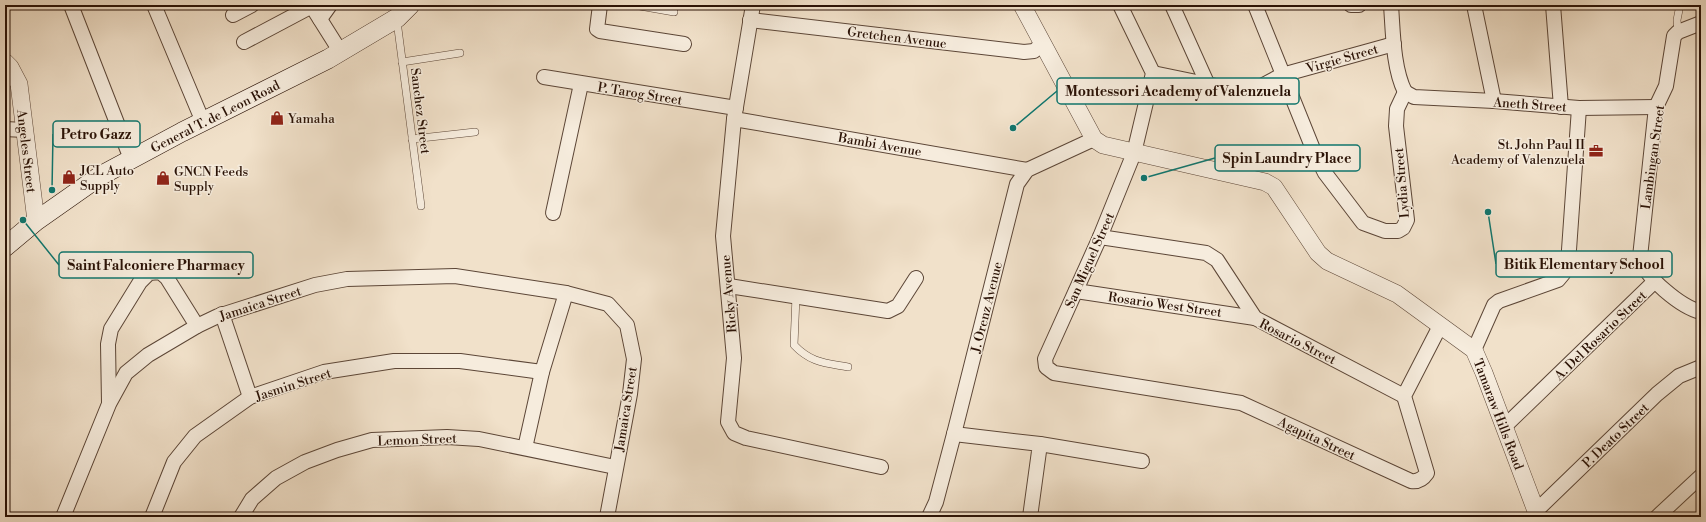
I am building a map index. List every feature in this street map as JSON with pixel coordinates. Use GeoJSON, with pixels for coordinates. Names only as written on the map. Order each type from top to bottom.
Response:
{"type":"FeatureCollection","features":[{"type":"Feature","properties":{"kind":"main road","name":"General T. de Leon Road"},"geometry":{"type":"LineString","coordinates":[[5,247],[36,221],[100,176],[340,52],[397,18],[410,5]]}},
{"type":"Feature","properties":{"kind":"street"},"geometry":{"type":"LineString","coordinates":[[71,5],[131,159]]}},
{"type":"Feature","properties":{"kind":"street"},"geometry":{"type":"LineString","coordinates":[[154,5],[203,122]]}},
{"type":"Feature","properties":{"kind":"street"},"geometry":{"type":"LineString","coordinates":[[233,15],[252,5]]}},
{"type":"Feature","properties":{"kind":"street"},"geometry":{"type":"LineString","coordinates":[[320,19],[330,5]]}},
{"type":"Feature","properties":{"kind":"street"},"geometry":{"type":"LineString","coordinates":[[600,5],[596,25],[597,29],[600,31],[684,44]]}},
{"type":"Feature","properties":{"kind":"street","name":"Ricky Avenue"},"geometry":{"type":"LineString","coordinates":[[753,5],[735,114],[723,236],[725,269],[729,286],[734,364],[728,422],[734,433],[746,438],[881,468]]}},
{"type":"Feature","properties":{"kind":"street"},"geometry":{"type":"LineString","coordinates":[[1022,5],[1094,140],[1027,170]]}},
{"type":"Feature","properties":{"kind":"street"},"geometry":{"type":"LineString","coordinates":[[1120,5],[1153,73]]}},
{"type":"Feature","properties":{"kind":"street"},"geometry":{"type":"LineString","coordinates":[[1172,5],[1208,85]]}},
{"type":"Feature","properties":{"kind":"street","name":"Lydia Street"},"geometry":{"type":"LineString","coordinates":[[1255,5],[1282,75],[1313,149],[1325,173],[1363,223],[1385,231],[1398,231],[1403,228],[1407,220],[1396,126],[1397,109],[1405,92]]}},
{"type":"Feature","properties":{"kind":"street"},"geometry":{"type":"LineString","coordinates":[[1351,5],[1359,5]]}},
{"type":"Feature","properties":{"kind":"street"},"geometry":{"type":"LineString","coordinates":[[1391,5],[1394,44],[1401,83],[1405,92]]}},
{"type":"Feature","properties":{"kind":"street"},"geometry":{"type":"LineString","coordinates":[[1474,5],[1494,101]]}},
{"type":"Feature","properties":{"kind":"street"},"geometry":{"type":"LineString","coordinates":[[1552,5],[1561,107]]}},
{"type":"Feature","properties":{"kind":"street"},"geometry":{"type":"LineString","coordinates":[[244,42],[311,6],[340,52]]}},
{"type":"Feature","properties":{"kind":"street","name":"Gretchen Avenue"},"geometry":{"type":"LineString","coordinates":[[750,20],[1024,52],[1034,50],[1042,44]]}},
{"type":"Feature","properties":{"kind":"street"},"geometry":{"type":"LineString","coordinates":[[1678,32],[1701,23]]}},
{"type":"Feature","properties":{"kind":"street","name":"Lambingan Street"},"geometry":{"type":"LineString","coordinates":[[1655,281],[1641,264],[1640,257],[1656,107],[1666,86],[1674,36],[1678,32]]}},
{"type":"Feature","properties":{"kind":"street","name":"Virgie Street"},"geometry":{"type":"LineString","coordinates":[[1153,73],[1244,92],[1254,90],[1282,75],[1394,44]]}},
{"type":"Feature","properties":{"kind":"street","name":"Angeles Street"},"geometry":{"type":"LineString","coordinates":[[5,62],[10,67],[19,84],[36,221]]}},
{"type":"Feature","properties":{"kind":"street","name":"San Miguel Street"},"geometry":{"type":"LineString","coordinates":[[1046,367],[1045,359],[1100,237],[1134,153],[1153,73]]}},
{"type":"Feature","properties":{"kind":"street","name":"P. Tarog Street"},"geometry":{"type":"LineString","coordinates":[[544,77],[735,114]]}},
{"type":"Feature","properties":{"kind":"street"},"geometry":{"type":"LineString","coordinates":[[552,213],[581,84]]}},
{"type":"Feature","properties":{"kind":"street","name":"Aneth Street"},"geometry":{"type":"LineString","coordinates":[[1405,92],[1414,97],[1494,101],[1561,107],[1656,107]]}},
{"type":"Feature","properties":{"kind":"street"},"geometry":{"type":"LineString","coordinates":[[1474,350],[1494,305],[1499,301],[1558,280],[1568,264],[1579,108]]}},
{"type":"Feature","properties":{"kind":"street","name":"Bambi Avenue"},"geometry":{"type":"LineString","coordinates":[[735,114],[1027,170]]}},
{"type":"Feature","properties":{"kind":"street"},"geometry":{"type":"LineString","coordinates":[[5,129],[24,130]]}},
{"type":"Feature","properties":{"kind":"street","name":"Tamaraw Hills Road"},"geometry":{"type":"LineString","coordinates":[[1094,140],[1103,145],[1134,153],[1266,182],[1274,188],[1318,253],[1327,261],[1397,294],[1474,350],[1484,373],[1536,514]]}},
{"type":"Feature","properties":{"kind":"street","name":"J. Orenz Avenue"},"geometry":{"type":"LineString","coordinates":[[929,517],[936,502],[1018,184],[1027,170]]}},
{"type":"Feature","properties":{"kind":"street","name":"Rosario Street"},"geometry":{"type":"LineString","coordinates":[[1100,237],[1206,253],[1212,256],[1217,260],[1255,318],[1404,396]]}},
{"type":"Feature","properties":{"kind":"street"},"geometry":{"type":"LineString","coordinates":[[109,404],[108,344],[111,329],[140,282],[149,273],[160,272],[167,278],[197,326]]}},
{"type":"Feature","properties":{"kind":"street","name":"Jamaica Street"},"geometry":{"type":"LineString","coordinates":[[63,517],[109,404],[126,373],[148,355],[197,326],[222,314],[315,285],[347,279],[455,276],[566,293],[608,304],[628,325],[634,359],[630,394],[615,467],[607,517]]}},
{"type":"Feature","properties":{"kind":"street"},"geometry":{"type":"LineString","coordinates":[[729,286],[888,311],[898,306],[916,278]]}},
{"type":"Feature","properties":{"kind":"street","name":"A. Del Rosario Street"},"geometry":{"type":"LineString","coordinates":[[1504,427],[1655,281],[1679,301],[1701,312]]}},
{"type":"Feature","properties":{"kind":"street","name":"Rosario West Street"},"geometry":{"type":"LineString","coordinates":[[1076,291],[1255,318]]}},
{"type":"Feature","properties":{"kind":"street"},"geometry":{"type":"LineString","coordinates":[[525,448],[542,372],[566,293]]}},
{"type":"Feature","properties":{"kind":"street"},"geometry":{"type":"LineString","coordinates":[[222,314],[250,397]]}},
{"type":"Feature","properties":{"kind":"street"},"geometry":{"type":"LineString","coordinates":[[1404,396],[1440,326]]}},
{"type":"Feature","properties":{"kind":"street","name":"Jasmin Street"},"geometry":{"type":"LineString","coordinates":[[152,517],[174,462],[195,436],[250,397],[324,372],[394,361],[460,361],[542,372]]}},
{"type":"Feature","properties":{"kind":"street","name":"Agapita Street"},"geometry":{"type":"LineString","coordinates":[[1046,367],[1054,373],[1241,403],[1415,482],[1428,473],[1404,396]]}},
{"type":"Feature","properties":{"kind":"street","name":"P. Deato Street"},"geometry":{"type":"LineString","coordinates":[[1536,514],[1657,394],[1679,376],[1701,367]]}},
{"type":"Feature","properties":{"kind":"street"},"geometry":{"type":"LineString","coordinates":[[954,434],[1040,444],[1142,461]]}},
{"type":"Feature","properties":{"kind":"street","name":"Lemon Street"},"geometry":{"type":"LineString","coordinates":[[241,517],[252,499],[276,478],[305,462],[337,450],[372,440],[471,438],[615,467]]}},
{"type":"Feature","properties":{"kind":"street"},"geometry":{"type":"LineString","coordinates":[[1030,517],[1040,444]]}},
{"type":"Feature","properties":{"kind":"street"},"geometry":{"type":"LineString","coordinates":[[1657,517],[1701,476]]}},
{"type":"Feature","properties":{"kind":"lane"},"geometry":{"type":"LineString","coordinates":[[634,5],[674,12]]}},
{"type":"Feature","properties":{"kind":"lane"},"geometry":{"type":"LineString","coordinates":[[1678,32],[1677,20],[1680,5]]}},
{"type":"Feature","properties":{"kind":"lane","name":"Sanchez Street"},"geometry":{"type":"LineString","coordinates":[[397,18],[421,206]]}},
{"type":"Feature","properties":{"kind":"lane"},"geometry":{"type":"LineString","coordinates":[[402,62],[460,53]]}},
{"type":"Feature","properties":{"kind":"lane"},"geometry":{"type":"LineString","coordinates":[[412,139],[475,132]]}},
{"type":"Feature","properties":{"kind":"lane"},"geometry":{"type":"LineString","coordinates":[[796,296],[794,345],[803,354],[819,362],[848,367]]}},
{"type":"Feature","properties":{"kind":"place","name":"Yamaha"},"geometry":{"type":"Point","coordinates":[277,118]}},
{"type":"Feature","properties":{"kind":"place","name":"Montessori Academy of Valenzuela"},"geometry":{"type":"Point","coordinates":[1013,128]}},
{"type":"Feature","properties":{"kind":"place","name":"St. John Paul II Academy of Valenzuela"},"geometry":{"type":"Point","coordinates":[1596,151]}},
{"type":"Feature","properties":{"kind":"place","name":"JCL Auto Supply"},"geometry":{"type":"Point","coordinates":[69,177]}},
{"type":"Feature","properties":{"kind":"place","name":"GNCN Feeds Supply"},"geometry":{"type":"Point","coordinates":[163,178]}},
{"type":"Feature","properties":{"kind":"place","name":"Spin Laundry Place"},"geometry":{"type":"Point","coordinates":[1144,178]}},
{"type":"Feature","properties":{"kind":"place","name":"Petro Gazz"},"geometry":{"type":"Point","coordinates":[52,190]}},
{"type":"Feature","properties":{"kind":"place","name":"Bitik Elementary School"},"geometry":{"type":"Point","coordinates":[1488,212]}},
{"type":"Feature","properties":{"kind":"place","name":"Saint Falconiere Pharmacy"},"geometry":{"type":"Point","coordinates":[23,220]}}]}
